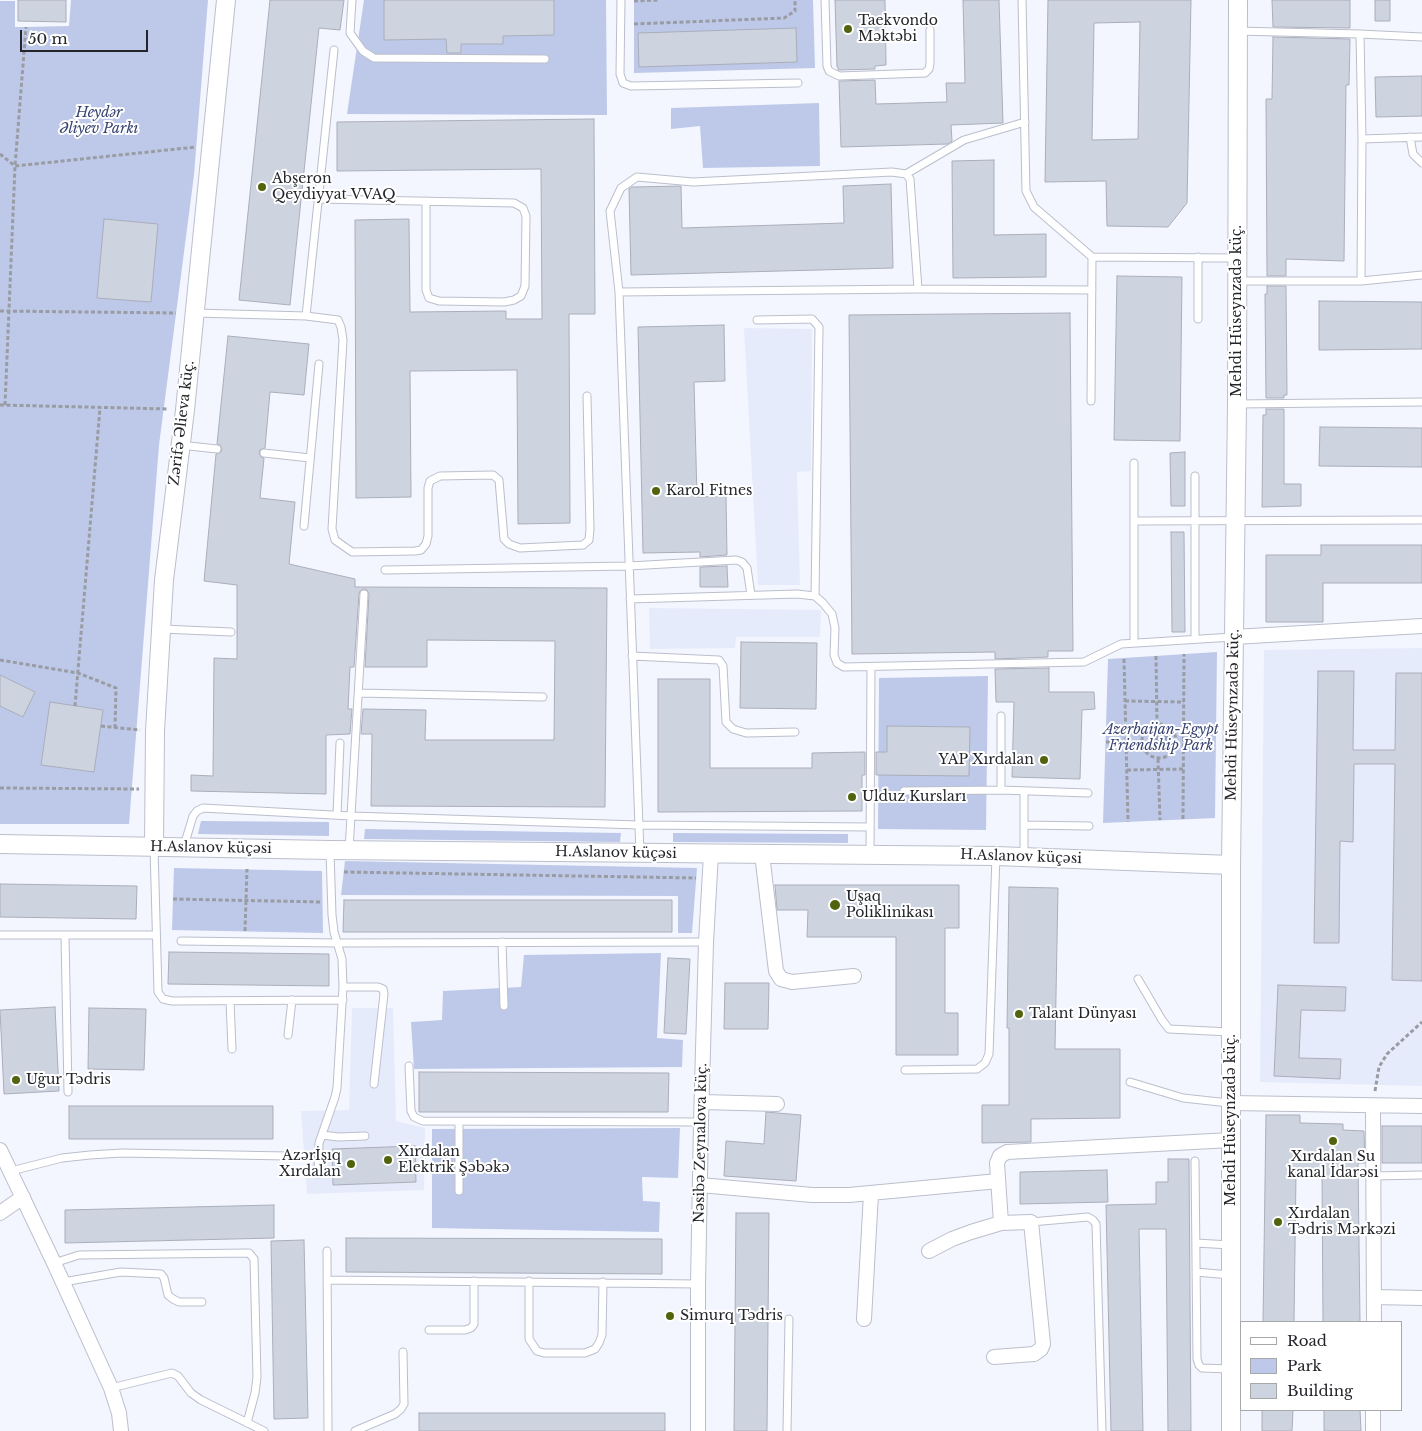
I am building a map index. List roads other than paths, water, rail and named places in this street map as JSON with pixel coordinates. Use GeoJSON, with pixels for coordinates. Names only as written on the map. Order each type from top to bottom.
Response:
{"type":"FeatureCollection","features":[{"type":"Feature","properties":{"kind":"street","name":"Zərifə Əlieva küç."},"geometry":{"type":"LineString","coordinates":[[154,847],[155,732],[164,580],[185,410],[226,0]]}},
{"type":"Feature","properties":{"kind":"street","name":"Mehdi Hüseynzadə küç."},"geometry":{"type":"LineString","coordinates":[[1231,1431],[1231,865],[1237,404],[1238,0]]}},
{"type":"Feature","properties":{"kind":"street"},"geometry":{"type":"LineString","coordinates":[[1234,636],[1422,626]]}},
{"type":"Feature","properties":{"kind":"street","name":"H.Aslanov küçəsi"},"geometry":{"type":"LineString","coordinates":[[0,844],[640,854],[996,856],[1231,865]]}},
{"type":"Feature","properties":{"kind":"street","name":"Nəsibə Zeynalova küç."},"geometry":{"type":"LineString","coordinates":[[698,1431],[701,1122],[706,942],[711,854]]}},
{"type":"Feature","properties":{"kind":"street"},"geometry":{"type":"LineString","coordinates":[[762,854],[776,972],[781,979],[792,982],[854,976]]}},
{"type":"Feature","properties":{"kind":"street"},"geometry":{"type":"LineString","coordinates":[[702,1102],[777,1104]]}},
{"type":"Feature","properties":{"kind":"street"},"geometry":{"type":"LineString","coordinates":[[1231,1103],[1422,1106]]}},
{"type":"Feature","properties":{"kind":"street"},"geometry":{"type":"LineString","coordinates":[[1373,1106],[1374,1321]]}},
{"type":"Feature","properties":{"kind":"street"},"geometry":{"type":"LineString","coordinates":[[1001,1224],[997,1163],[1000,1156],[1008,1152],[1231,1140]]}},
{"type":"Feature","properties":{"kind":"street"},"geometry":{"type":"LineString","coordinates":[[0,1150],[111,1388],[119,1413],[121,1431]]}},
{"type":"Feature","properties":{"kind":"street"},"geometry":{"type":"LineString","coordinates":[[700,1185],[812,1195],[870,1194],[998,1181]]}},
{"type":"Feature","properties":{"kind":"street"},"geometry":{"type":"LineString","coordinates":[[864,1319],[870,1194]]}},
{"type":"Feature","properties":{"kind":"street"},"geometry":{"type":"LineString","coordinates":[[0,1212],[23,1197]]}},
{"type":"Feature","properties":{"kind":"street"},"geometry":{"type":"LineString","coordinates":[[929,1251],[952,1239],[1001,1224],[1031,1222],[1041,1350],[1034,1354],[994,1357]]}},
{"type":"Feature","properties":{"kind":"street"},"geometry":{"type":"LineString","coordinates":[[1374,1297],[1422,1298]]}},
{"type":"Feature","properties":{"kind":"street"},"geometry":{"type":"LineString","coordinates":[[1373,1411],[1373,1431]]}},
{"type":"Feature","properties":{"kind":"lane"},"geometry":{"type":"LineString","coordinates":[[352,0],[350,33],[363,51],[374,58],[545,59]]}},
{"type":"Feature","properties":{"kind":"lane"},"geometry":{"type":"LineString","coordinates":[[621,0],[620,74],[623,83],[631,86],[798,83]]}},
{"type":"Feature","properties":{"kind":"lane"},"geometry":{"type":"LineString","coordinates":[[825,0],[827,66],[829,71],[839,76],[925,72],[929,69],[930,63],[930,30]]}},
{"type":"Feature","properties":{"kind":"lane"},"geometry":{"type":"LineString","coordinates":[[1022,0],[1026,190],[1034,207],[1092,257],[1237,258]]}},
{"type":"Feature","properties":{"kind":"lane"},"geometry":{"type":"LineString","coordinates":[[1237,31],[1422,37]]}},
{"type":"Feature","properties":{"kind":"lane"},"geometry":{"type":"LineString","coordinates":[[1360,34],[1362,139],[1361,281]]}},
{"type":"Feature","properties":{"kind":"lane"},"geometry":{"type":"LineString","coordinates":[[306,316],[334,50]]}},
{"type":"Feature","properties":{"kind":"lane"},"geometry":{"type":"LineString","coordinates":[[640,854],[619,292],[610,211],[621,188],[637,177],[693,182],[892,172],[906,174],[964,140],[1025,122]]}},
{"type":"Feature","properties":{"kind":"lane"},"geometry":{"type":"LineString","coordinates":[[1410,137],[1412,154],[1422,163]]}},
{"type":"Feature","properties":{"kind":"lane"},"geometry":{"type":"LineString","coordinates":[[1362,139],[1422,137]]}},
{"type":"Feature","properties":{"kind":"lane"},"geometry":{"type":"LineString","coordinates":[[906,174],[910,179],[918,289]]}},
{"type":"Feature","properties":{"kind":"lane"},"geometry":{"type":"LineString","coordinates":[[318,199],[514,203],[523,208],[526,216],[525,286],[521,296],[504,302],[438,301],[429,298],[426,290],[426,202]]}},
{"type":"Feature","properties":{"kind":"lane"},"geometry":{"type":"LineString","coordinates":[[1091,401],[1092,257]]}},
{"type":"Feature","properties":{"kind":"lane"},"geometry":{"type":"LineString","coordinates":[[1198,258],[1198,319]]}},
{"type":"Feature","properties":{"kind":"lane"},"geometry":{"type":"LineString","coordinates":[[1237,281],[1361,281],[1422,276]]}},
{"type":"Feature","properties":{"kind":"lane"},"geometry":{"type":"LineString","coordinates":[[619,292],[918,289],[1092,290]]}},
{"type":"Feature","properties":{"kind":"lane"},"geometry":{"type":"LineString","coordinates":[[195,313],[306,316],[338,320],[342,328],[343,340],[332,529],[335,540],[352,552],[421,550],[426,544],[428,536],[428,488],[430,481],[440,476],[493,475],[499,480],[504,539],[509,544],[520,548],[582,545],[589,540],[590,529],[587,396]]}},
{"type":"Feature","properties":{"kind":"lane"},"geometry":{"type":"LineString","coordinates":[[757,320],[812,319],[819,327],[815,596]]}},
{"type":"Feature","properties":{"kind":"lane"},"geometry":{"type":"LineString","coordinates":[[304,526],[319,364]]}},
{"type":"Feature","properties":{"kind":"lane"},"geometry":{"type":"LineString","coordinates":[[1237,404],[1422,402]]}},
{"type":"Feature","properties":{"kind":"lane"},"geometry":{"type":"LineString","coordinates":[[180,445],[217,449]]}},
{"type":"Feature","properties":{"kind":"lane"},"geometry":{"type":"LineString","coordinates":[[264,454],[310,458]]}},
{"type":"Feature","properties":{"kind":"lane"},"geometry":{"type":"LineString","coordinates":[[1134,463],[1134,642]]}},
{"type":"Feature","properties":{"kind":"lane"},"geometry":{"type":"LineString","coordinates":[[1195,476],[1195,639]]}},
{"type":"Feature","properties":{"kind":"lane"},"geometry":{"type":"LineString","coordinates":[[1134,521],[1422,520]]}},
{"type":"Feature","properties":{"kind":"lane"},"geometry":{"type":"LineString","coordinates":[[385,570],[629,566],[736,560],[742,562],[747,568],[751,595]]}},
{"type":"Feature","properties":{"kind":"lane"},"geometry":{"type":"LineString","coordinates":[[349,850],[364,594]]}},
{"type":"Feature","properties":{"kind":"lane"},"geometry":{"type":"LineString","coordinates":[[630,599],[797,594],[815,596],[824,603],[832,614],[835,628],[834,655],[837,663],[844,667],[1084,662],[1121,644],[1234,636]]}},
{"type":"Feature","properties":{"kind":"lane"},"geometry":{"type":"LineString","coordinates":[[162,629],[231,632]]}},
{"type":"Feature","properties":{"kind":"lane"},"geometry":{"type":"LineString","coordinates":[[632,656],[719,660],[723,666],[726,722],[733,729],[746,733],[795,732]]}},
{"type":"Feature","properties":{"kind":"lane"},"geometry":{"type":"LineString","coordinates":[[870,854],[871,667]]}},
{"type":"Feature","properties":{"kind":"lane"},"geometry":{"type":"LineString","coordinates":[[358,693],[543,697]]}},
{"type":"Feature","properties":{"kind":"lane"},"geometry":{"type":"LineString","coordinates":[[1001,716],[1001,790]]}},
{"type":"Feature","properties":{"kind":"lane"},"geometry":{"type":"LineString","coordinates":[[337,815],[340,743]]}},
{"type":"Feature","properties":{"kind":"lane"},"geometry":{"type":"LineString","coordinates":[[904,791],[1001,790],[1088,793]]}},
{"type":"Feature","properties":{"kind":"lane"},"geometry":{"type":"LineString","coordinates":[[1024,791],[1024,857]]}},
{"type":"Feature","properties":{"kind":"lane"},"geometry":{"type":"LineString","coordinates":[[184,847],[193,816],[202,808],[350,816],[639,824],[870,827]]}},
{"type":"Feature","properties":{"kind":"lane"},"geometry":{"type":"LineString","coordinates":[[1024,825],[1089,826]]}},
{"type":"Feature","properties":{"kind":"lane"},"geometry":{"type":"LineString","coordinates":[[154,847],[158,992],[162,999],[172,1001],[343,1000]]}},
{"type":"Feature","properties":{"kind":"lane"},"geometry":{"type":"LineString","coordinates":[[318,1174],[318,1155],[322,1135],[337,1088],[344,987],[342,959],[332,915],[330,850]]}},
{"type":"Feature","properties":{"kind":"lane"},"geometry":{"type":"LineString","coordinates":[[906,1070],[977,1068],[985,1063],[989,1054],[996,856]]}},
{"type":"Feature","properties":{"kind":"lane"},"geometry":{"type":"LineString","coordinates":[[0,935],[156,935]]}},
{"type":"Feature","properties":{"kind":"lane"},"geometry":{"type":"LineString","coordinates":[[65,935],[68,1092]]}},
{"type":"Feature","properties":{"kind":"lane"},"geometry":{"type":"LineString","coordinates":[[181,941],[337,943],[706,942]]}},
{"type":"Feature","properties":{"kind":"lane"},"geometry":{"type":"LineString","coordinates":[[502,942],[504,1006]]}},
{"type":"Feature","properties":{"kind":"lane"},"geometry":{"type":"LineString","coordinates":[[1138,979],[1169,1029],[1231,1032]]}},
{"type":"Feature","properties":{"kind":"lane"},"geometry":{"type":"LineString","coordinates":[[344,987],[378,987],[383,989],[374,1084]]}},
{"type":"Feature","properties":{"kind":"lane"},"geometry":{"type":"LineString","coordinates":[[288,1035],[292,1000]]}},
{"type":"Feature","properties":{"kind":"lane"},"geometry":{"type":"LineString","coordinates":[[230,1001],[232,1049]]}},
{"type":"Feature","properties":{"kind":"lane"},"geometry":{"type":"LineString","coordinates":[[409,1066],[410,1111],[414,1117],[423,1121],[701,1122]]}},
{"type":"Feature","properties":{"kind":"lane"},"geometry":{"type":"LineString","coordinates":[[1130,1082],[1183,1098],[1231,1103]]}},
{"type":"Feature","properties":{"kind":"lane"},"geometry":{"type":"LineString","coordinates":[[459,1122],[459,1190]]}},
{"type":"Feature","properties":{"kind":"lane"},"geometry":{"type":"LineString","coordinates":[[322,1135],[338,1137],[365,1136]]}},
{"type":"Feature","properties":{"kind":"lane"},"geometry":{"type":"LineString","coordinates":[[11,1171],[62,1158],[106,1154],[288,1156]]}},
{"type":"Feature","properties":{"kind":"lane"},"geometry":{"type":"LineString","coordinates":[[1195,1161],[1197,1360],[1202,1368],[1231,1369]]}},
{"type":"Feature","properties":{"kind":"lane"},"geometry":{"type":"LineString","coordinates":[[1373,1176],[1422,1175]]}},
{"type":"Feature","properties":{"kind":"lane"},"geometry":{"type":"LineString","coordinates":[[1031,1222],[1088,1217],[1096,1224],[1102,1431]]}},
{"type":"Feature","properties":{"kind":"lane"},"geometry":{"type":"LineString","coordinates":[[1196,1243],[1231,1245]]}},
{"type":"Feature","properties":{"kind":"lane"},"geometry":{"type":"LineString","coordinates":[[327,1251],[328,1431]]}},
{"type":"Feature","properties":{"kind":"lane"},"geometry":{"type":"LineString","coordinates":[[54,1263],[79,1255],[249,1253],[254,1259],[257,1377],[247,1424]]}},
{"type":"Feature","properties":{"kind":"lane"},"geometry":{"type":"LineString","coordinates":[[63,1282],[121,1272],[161,1274],[164,1278],[168,1295],[173,1300],[179,1302],[202,1302]]}},
{"type":"Feature","properties":{"kind":"lane"},"geometry":{"type":"LineString","coordinates":[[1196,1272],[1231,1275]]}},
{"type":"Feature","properties":{"kind":"lane"},"geometry":{"type":"LineString","coordinates":[[327,1280],[698,1284]]}},
{"type":"Feature","properties":{"kind":"lane"},"geometry":{"type":"LineString","coordinates":[[429,1330],[466,1330],[471,1328],[474,1324],[474,1281]]}},
{"type":"Feature","properties":{"kind":"lane"},"geometry":{"type":"LineString","coordinates":[[529,1281],[529,1339],[537,1352],[544,1353],[585,1353],[595,1349],[600,1343],[602,1335],[603,1282]]}},
{"type":"Feature","properties":{"kind":"lane"},"geometry":{"type":"LineString","coordinates":[[787,1431],[789,1319]]}},
{"type":"Feature","properties":{"kind":"lane"},"geometry":{"type":"LineString","coordinates":[[355,1431],[395,1414],[401,1409],[404,1404],[403,1352]]}},
{"type":"Feature","properties":{"kind":"lane"},"geometry":{"type":"LineString","coordinates":[[111,1388],[172,1373],[178,1376],[191,1392],[201,1400],[264,1431]]}},
{"type":"Feature","properties":{"kind":"place","name":"Taekvondo Məktəbi"},"geometry":{"type":"Point","coordinates":[848,29]}},
{"type":"Feature","properties":{"kind":"place","name":"Abşeron Qeydiyyat VVAQ"},"geometry":{"type":"Point","coordinates":[262,187]}},
{"type":"Feature","properties":{"kind":"place","name":"Karol Fitnes"},"geometry":{"type":"Point","coordinates":[656,491]}},
{"type":"Feature","properties":{"kind":"place","name":"YAP Xırdalan"},"geometry":{"type":"Point","coordinates":[1044,760]}},
{"type":"Feature","properties":{"kind":"place","name":"Ulduz Kursları"},"geometry":{"type":"Point","coordinates":[852,797]}},
{"type":"Feature","properties":{"kind":"place","name":"Uşaq Poliklinikası"},"geometry":{"type":"Point","coordinates":[835,905]}},
{"type":"Feature","properties":{"kind":"place","name":"Talant Dünyası"},"geometry":{"type":"Point","coordinates":[1019,1014]}},
{"type":"Feature","properties":{"kind":"place","name":"Uğur Tədris"},"geometry":{"type":"Point","coordinates":[16,1080]}},
{"type":"Feature","properties":{"kind":"place","name":"Xırdalan Su kanal İdarəsi"},"geometry":{"type":"Point","coordinates":[1333,1141]}},
{"type":"Feature","properties":{"kind":"place","name":"Xırdalan Elektrik Şəbəkə"},"geometry":{"type":"Point","coordinates":[388,1160]}},
{"type":"Feature","properties":{"kind":"place","name":"Azərİşıq Xırdalan"},"geometry":{"type":"Point","coordinates":[351,1164]}},
{"type":"Feature","properties":{"kind":"place","name":"Xırdalan Tədris Mərkəzi"},"geometry":{"type":"Point","coordinates":[1278,1222]}},
{"type":"Feature","properties":{"kind":"place","name":"Simurq Tədris"},"geometry":{"type":"Point","coordinates":[670,1316]}},
{"type":"Feature","properties":{"kind":"park label","name":"Heydər Əliyev Parkı"},"geometry":{"type":"Point","coordinates":[99,122]}},
{"type":"Feature","properties":{"kind":"park label","name":"Azerbaijan-Egypt Friendship Park"},"geometry":{"type":"Point","coordinates":[1161,738]}}]}
